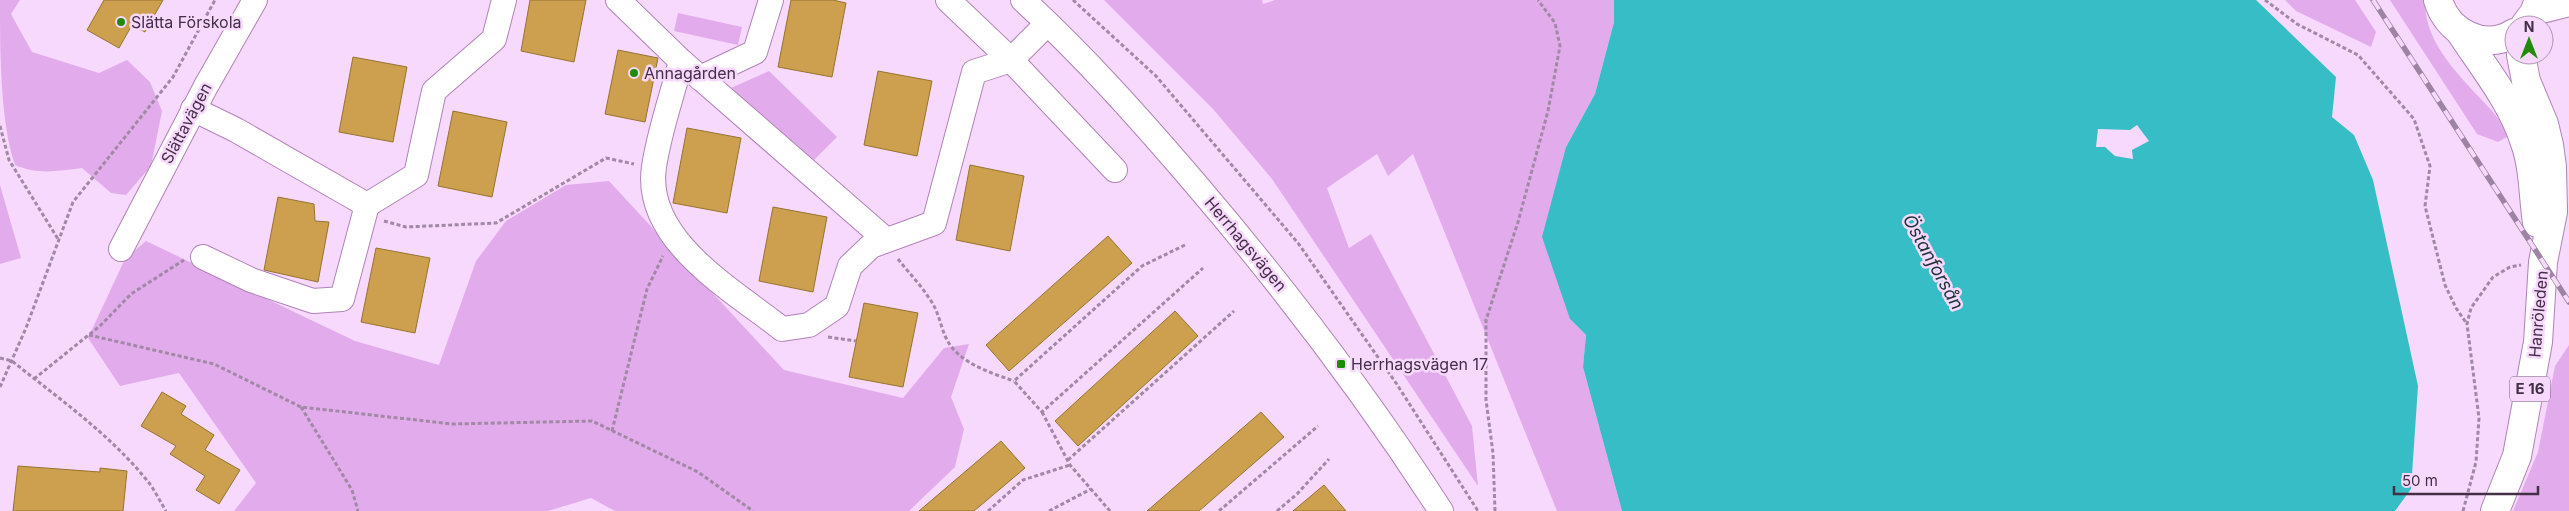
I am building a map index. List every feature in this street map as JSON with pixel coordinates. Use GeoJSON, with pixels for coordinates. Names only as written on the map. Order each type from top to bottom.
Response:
{"type":"FeatureCollection","features":[{"type":"Feature","properties":{"kind":"highway","name":"Hanröleden"},"geometry":{"type":"LineString","coordinates":[[2438,0],[2445,16],[2461,33],[2508,103],[2525,143],[2531,164],[2538,342],[2517,456],[2495,511]]}},
{"type":"Feature","properties":{"kind":"highway"},"geometry":{"type":"LineString","coordinates":[[2461,33],[2483,40],[2504,37]]}},
{"type":"Feature","properties":{"kind":"highway","name":"Hanröleden"},"geometry":{"type":"LineString","coordinates":[[2523,65],[2526,82],[2544,124],[2552,167],[2553,212],[2536,262]]}},
{"type":"Feature","properties":{"kind":"street","name":"Slättavägen"},"geometry":{"type":"LineString","coordinates":[[121,249],[193,109],[255,0]]}},
{"type":"Feature","properties":{"kind":"street"},"geometry":{"type":"LineString","coordinates":[[195,258],[313,301],[342,299],[367,206],[416,175],[434,91],[494,39],[504,0]]}},
{"type":"Feature","properties":{"kind":"street"},"geometry":{"type":"LineString","coordinates":[[618,0],[681,61],[885,240]]}},
{"type":"Feature","properties":{"kind":"street"},"geometry":{"type":"LineString","coordinates":[[700,78],[755,52],[771,0]]}},
{"type":"Feature","properties":{"kind":"street"},"geometry":{"type":"LineString","coordinates":[[948,0],[1011,60],[1116,170]]}},
{"type":"Feature","properties":{"kind":"street","name":"Herrhagsvägen"},"geometry":{"type":"LineString","coordinates":[[1023,0],[1091,67],[1164,148],[1286,293],[1360,390],[1441,511]]}},
{"type":"Feature","properties":{"kind":"street"},"geometry":{"type":"LineString","coordinates":[[2533,13],[2569,4]]}},
{"type":"Feature","properties":{"kind":"street"},"geometry":{"type":"LineString","coordinates":[[681,61],[654,169],[656,208],[686,254],[782,328],[809,325],[837,306],[850,266],[871,246],[934,223],[974,72],[1011,60],[1047,24]]}},
{"type":"Feature","properties":{"kind":"street"},"geometry":{"type":"LineString","coordinates":[[193,109],[236,130],[367,206]]}},
{"type":"Feature","properties":{"kind":"path"},"geometry":{"type":"LineString","coordinates":[[0,387],[73,202],[173,77],[215,0]]}},
{"type":"Feature","properties":{"kind":"path"},"geometry":{"type":"LineString","coordinates":[[1073,0],[1156,76],[1298,243],[1396,383],[1478,511]]}},
{"type":"Feature","properties":{"kind":"path"},"geometry":{"type":"LineString","coordinates":[[1495,511],[1493,452],[1486,400],[1486,320],[1518,222],[1548,111],[1560,46],[1555,23],[1538,0]]}},
{"type":"Feature","properties":{"kind":"path"},"geometry":{"type":"LineString","coordinates":[[2265,0],[2297,24],[2358,55],[2414,119],[2430,166],[2425,206],[2445,285],[2456,308],[2467,324]]}},
{"type":"Feature","properties":{"kind":"path"},"geometry":{"type":"LineString","coordinates":[[0,126],[9,160],[59,239]]}},
{"type":"Feature","properties":{"kind":"path"},"geometry":{"type":"LineString","coordinates":[[367,206],[375,218],[406,227],[496,223],[606,158],[654,169]]}},
{"type":"Feature","properties":{"kind":"path"},"geometry":{"type":"LineString","coordinates":[[612,431],[647,289],[674,235]]}},
{"type":"Feature","properties":{"kind":"path"},"geometry":{"type":"LineString","coordinates":[[885,240],[912,279],[930,298],[941,320],[946,339],[954,352],[996,375],[1014,381],[1042,412],[1070,465],[1110,511]]}},
{"type":"Feature","properties":{"kind":"path"},"geometry":{"type":"LineString","coordinates":[[1014,381],[1142,266],[1185,245]]}},
{"type":"Feature","properties":{"kind":"path"},"geometry":{"type":"LineString","coordinates":[[34,379],[89,335],[131,294],[195,258]]}},
{"type":"Feature","properties":{"kind":"path"},"geometry":{"type":"LineString","coordinates":[[2463,511],[2476,462],[2479,418],[2467,324],[2471,308],[2493,277],[2510,267],[2536,262]]}},
{"type":"Feature","properties":{"kind":"path"},"geometry":{"type":"LineString","coordinates":[[1042,412],[1202,268]]}},
{"type":"Feature","properties":{"kind":"path"},"geometry":{"type":"LineString","coordinates":[[1068,460],[1234,311]]}},
{"type":"Feature","properties":{"kind":"path"},"geometry":{"type":"LineString","coordinates":[[89,335],[214,364],[301,407],[452,424],[592,421],[698,472],[753,511]]}},
{"type":"Feature","properties":{"kind":"path"},"geometry":{"type":"LineString","coordinates":[[0,358],[12,360],[34,379],[70,405],[116,446],[147,480],[166,511]]}},
{"type":"Feature","properties":{"kind":"path"},"geometry":{"type":"LineString","coordinates":[[301,407],[352,490],[358,511]]}},
{"type":"Feature","properties":{"kind":"path"},"geometry":{"type":"LineString","coordinates":[[1219,511],[1318,426]]}},
{"type":"Feature","properties":{"kind":"path"},"geometry":{"type":"LineString","coordinates":[[1277,511],[1297,494],[1329,459]]}},
{"type":"Feature","properties":{"kind":"path"},"geometry":{"type":"LineString","coordinates":[[988,511],[1023,480],[1070,465]]}},
{"type":"Feature","properties":{"kind":"path"},"geometry":{"type":"LineString","coordinates":[[1049,511],[1091,489]]}},
{"type":"Feature","properties":{"kind":"shaded area"},"geometry":{"type":"Polygon","coordinates":[[[0,0],[20,0],[11,14],[32,52],[99,73],[127,60],[150,82],[162,111],[151,166],[126,195],[111,193],[82,168],[40,171],[15,165],[6,128],[4,107],[0,0]]]}},
{"type":"Feature","properties":{"kind":"shaded area"},"geometry":{"type":"Polygon","coordinates":[[[1104,0],[1262,0],[1263,4],[1275,0],[1614,0],[1614,22],[1595,94],[1566,147],[1570,319],[1586,335],[1583,367],[1622,511],[1557,511],[1413,154],[1388,176],[1377,154],[1327,188],[1349,248],[1371,234],[1472,426],[1478,486],[1272,179],[1213,109],[1104,0]]]}},
{"type":"Feature","properties":{"kind":"shaded area"},"geometry":{"type":"Polygon","coordinates":[[[2285,0],[2355,0],[2376,32],[2371,47],[2296,11],[2285,0]]]}},
{"type":"Feature","properties":{"kind":"shaded area"},"geometry":{"type":"Polygon","coordinates":[[[2390,0],[2425,0],[2429,28],[2442,53],[2495,115],[2507,137],[2498,142],[2477,134],[2390,0]]]}},
{"type":"Feature","properties":{"kind":"shaded area"},"geometry":{"type":"Polygon","coordinates":[[[678,13],[742,27],[738,45],[674,31],[678,13]]]}},
{"type":"Feature","properties":{"kind":"shaded area"},"geometry":{"type":"Polygon","coordinates":[[[769,71],[837,137],[811,163],[731,88],[769,71]]]}},
{"type":"Feature","properties":{"kind":"shaded area"},"geometry":{"type":"Polygon","coordinates":[[[609,181],[784,370],[903,398],[944,348],[969,344],[951,397],[964,429],[955,467],[909,511],[615,511],[591,498],[548,511],[234,511],[256,483],[179,373],[120,386],[88,338],[125,259],[146,241],[355,341],[439,365],[476,261],[506,221],[566,185],[609,181]]]}},
{"type":"Feature","properties":{"kind":"shaded area"},"geometry":{"type":"Polygon","coordinates":[[[0,185],[21,258],[0,264],[0,185]]]}},
{"type":"Feature","properties":{"kind":"shaded area"},"geometry":{"type":"Polygon","coordinates":[[[2569,345],[2569,511],[2513,511],[2538,452],[2555,366],[2569,345]]]}},
{"type":"Feature","properties":{"kind":"water","name":"Östanforsån"},"geometry":{"type":"Polygon","coordinates":[[[1614,0],[2256,0],[2336,77],[2332,117],[2354,135],[2373,180],[2418,386],[2411,489],[2395,511],[1622,511],[1583,367],[1586,335],[1570,319],[1542,237],[1566,147],[1595,94],[1614,22],[1614,0]],[[2137,125],[2130,130],[2098,129],[2096,147],[2105,147],[2115,156],[2133,159],[2132,150],[2149,141],[2137,125]]]}},
{"type":"Feature","properties":{"kind":"building","name":"Slätta Förskola"},"geometry":{"type":"Polygon","coordinates":[[[104,0],[163,0],[145,32],[132,25],[119,48],[87,30],[104,0]]]}},
{"type":"Feature","properties":{"kind":"building"},"geometry":{"type":"Polygon","coordinates":[[[530,0],[586,0],[574,62],[521,51],[530,0]]]}},
{"type":"Feature","properties":{"kind":"building"},"geometry":{"type":"Polygon","coordinates":[[[791,0],[833,0],[846,3],[832,77],[778,67],[791,0]]]}},
{"type":"Feature","properties":{"kind":"building","name":"Annagården"},"geometry":{"type":"Polygon","coordinates":[[[618,50],[658,58],[645,122],[605,114],[618,50]]]}},
{"type":"Feature","properties":{"kind":"building"},"geometry":{"type":"Polygon","coordinates":[[[353,57],[407,67],[393,142],[339,132],[353,57]]]}},
{"type":"Feature","properties":{"kind":"building"},"geometry":{"type":"Polygon","coordinates":[[[878,71],[932,81],[917,156],[864,145],[878,71]]]}},
{"type":"Feature","properties":{"kind":"building"},"geometry":{"type":"Polygon","coordinates":[[[453,111],[507,122],[492,197],[438,186],[453,111]]]}},
{"type":"Feature","properties":{"kind":"building"},"geometry":{"type":"Polygon","coordinates":[[[687,128],[741,138],[727,213],[673,203],[687,128]]]}},
{"type":"Feature","properties":{"kind":"building"},"geometry":{"type":"Polygon","coordinates":[[[970,165],[1024,176],[1010,251],[956,240],[970,165]]]}},
{"type":"Feature","properties":{"kind":"building"},"geometry":{"type":"Polygon","coordinates":[[[278,197],[314,204],[315,221],[329,222],[318,282],[264,270],[278,197]]]}},
{"type":"Feature","properties":{"kind":"building"},"geometry":{"type":"Polygon","coordinates":[[[773,207],[827,217],[813,292],[759,281],[773,207]]]}},
{"type":"Feature","properties":{"kind":"building"},"geometry":{"type":"Polygon","coordinates":[[[1108,236],[1132,263],[1009,371],[986,345],[1108,236]]]}},
{"type":"Feature","properties":{"kind":"building"},"geometry":{"type":"Polygon","coordinates":[[[376,248],[430,258],[415,333],[361,322],[376,248]]]}},
{"type":"Feature","properties":{"kind":"building"},"geometry":{"type":"Polygon","coordinates":[[[864,303],[918,313],[903,387],[849,377],[864,303]]]}},
{"type":"Feature","properties":{"kind":"building"},"geometry":{"type":"Polygon","coordinates":[[[1175,311],[1198,336],[1078,446],[1055,421],[1175,311]]]}},
{"type":"Feature","properties":{"kind":"building"},"geometry":{"type":"Polygon","coordinates":[[[162,392],[186,406],[181,414],[214,435],[205,450],[240,470],[219,504],[196,490],[205,476],[170,454],[176,446],[141,426],[162,392]]]}},
{"type":"Feature","properties":{"kind":"building"},"geometry":{"type":"Polygon","coordinates":[[[1261,412],[1284,437],[1199,511],[1147,511],[1261,412]]]}},
{"type":"Feature","properties":{"kind":"building"},"geometry":{"type":"Polygon","coordinates":[[[1001,441],[1025,468],[974,511],[919,511],[1001,441]]]}},
{"type":"Feature","properties":{"kind":"building"},"geometry":{"type":"Polygon","coordinates":[[[18,466],[100,472],[100,468],[127,471],[123,511],[13,511],[18,466]]]}},
{"type":"Feature","properties":{"kind":"building"},"geometry":{"type":"Polygon","coordinates":[[[1324,485],[1346,511],[1293,511],[1324,485]]]}},
{"type":"Feature","properties":{"kind":"railway"},"geometry":{"type":"LineString","coordinates":[[2373,0],[2569,302]]}},
{"type":"Feature","properties":{"kind":"place","name":"Slätta Förskola"},"geometry":{"type":"Point","coordinates":[121,22]}},
{"type":"Feature","properties":{"kind":"place","name":"Annagården"},"geometry":{"type":"Point","coordinates":[634,73]}},
{"type":"Feature","properties":{"kind":"place","name":"Herrhagsvägen 17"},"geometry":{"type":"Point","coordinates":[1341,364]}}]}
